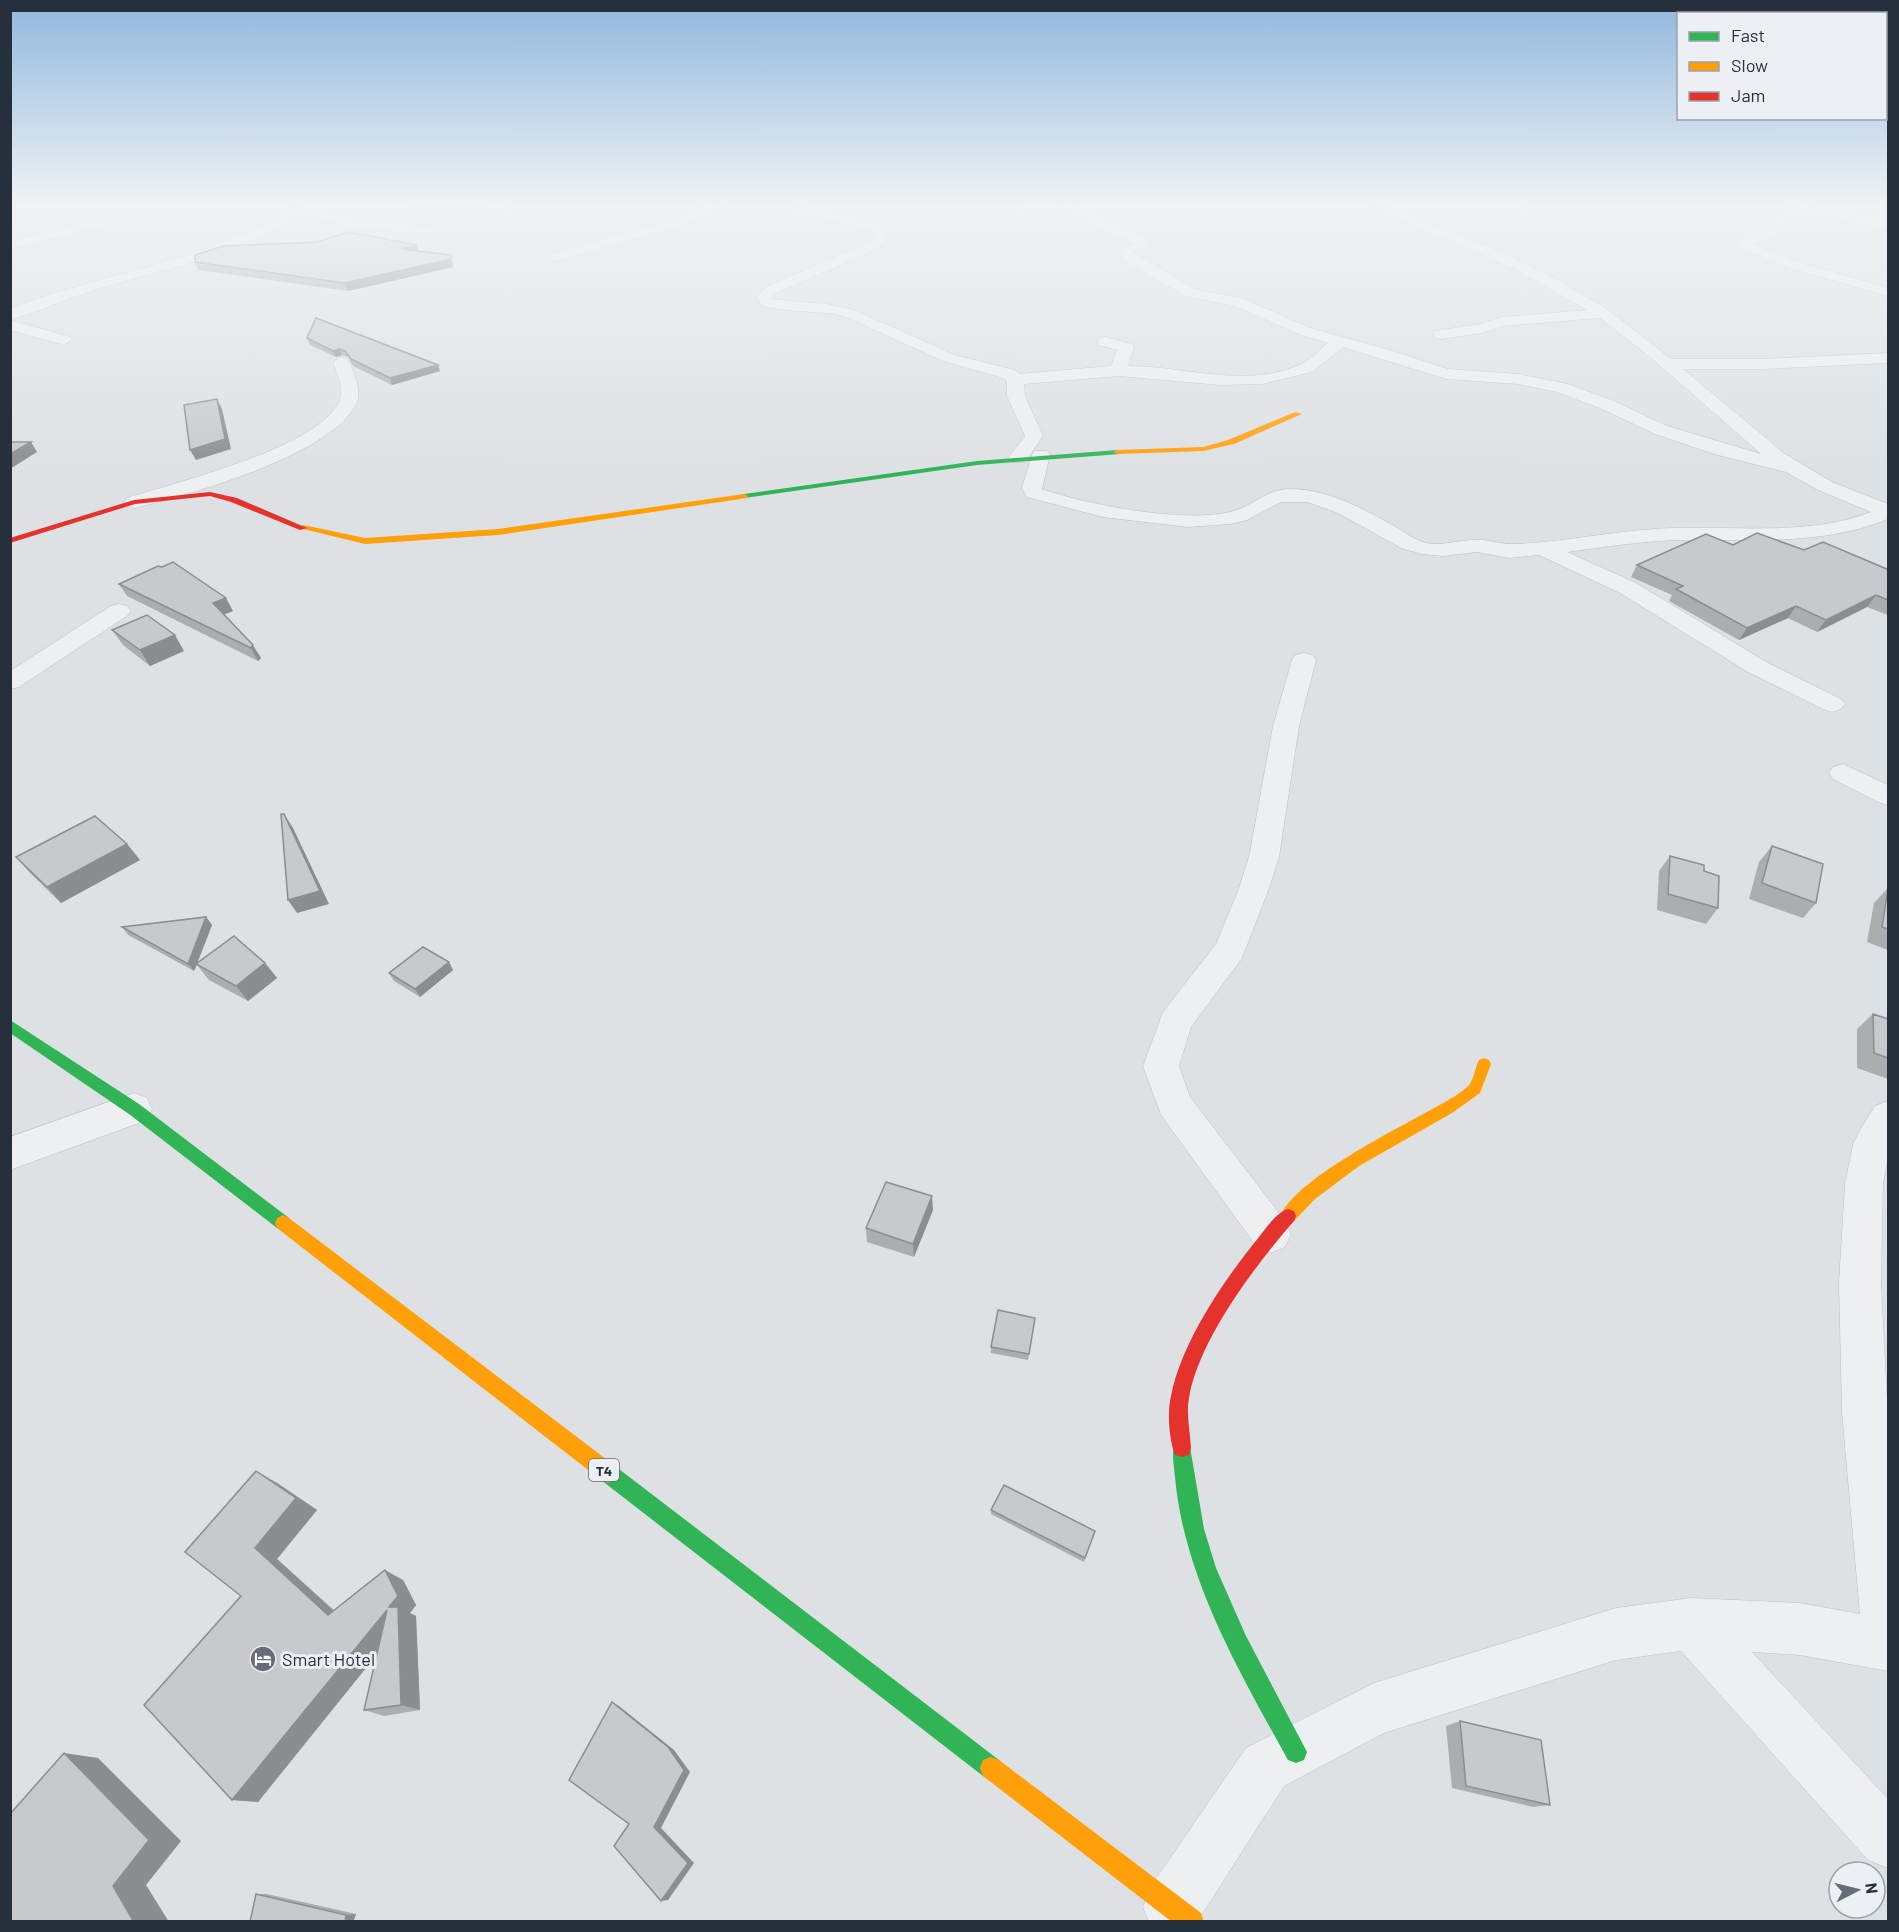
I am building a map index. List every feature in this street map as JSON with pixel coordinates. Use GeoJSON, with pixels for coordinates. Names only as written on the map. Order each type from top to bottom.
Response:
{"type":"FeatureCollection","features":[{"type":"Feature","properties":{"kind":"main road"},"geometry":{"type":"LineString","coordinates":[[10,541],[134,502],[210,494],[234,500],[312,532],[365,541],[498,532],[884,475],[1041,455],[1203,448],[1231,442],[1298,414]]}},
{"type":"Feature","properties":{"kind":"main road","name":"T4"},"geometry":{"type":"LineString","coordinates":[[10,1025],[134,1109],[1182,1914]]}},
{"type":"Feature","properties":{"kind":"main road"},"geometry":{"type":"LineString","coordinates":[[1296,1752],[1254,1676],[1204,1566],[1183,1470],[1180,1394],[1209,1324],[1271,1234],[1309,1194],[1353,1161],[1447,1108],[1475,1089],[1484,1065]]}},
{"type":"Feature","properties":{"kind":"street"},"geometry":{"type":"LineString","coordinates":[[10,315],[60,295]]}},
{"type":"Feature","properties":{"kind":"street"},"geometry":{"type":"LineString","coordinates":[[765,295],[766,302],[772,305],[827,308],[849,313],[949,358],[1003,371],[1015,380],[1136,371],[1241,382],[1304,369],[1320,360],[1342,341]]}},
{"type":"Feature","properties":{"kind":"street"},"geometry":{"type":"LineString","coordinates":[[1202,295],[1239,302],[1307,332],[1446,374],[1518,379],[1562,388],[1608,405],[1652,427],[1690,441],[1794,468]]}},
{"type":"Feature","properties":{"kind":"street"},"geometry":{"type":"LineString","coordinates":[[1570,295],[1602,313],[1668,364],[1750,435],[1805,476],[1844,495],[1888,511]]}},
{"type":"Feature","properties":{"kind":"street"},"geometry":{"type":"LineString","coordinates":[[1441,334],[1482,328],[1502,322],[1602,313]]}},
{"type":"Feature","properties":{"kind":"street"},"geometry":{"type":"LineString","coordinates":[[10,325],[63,340]]}},
{"type":"Feature","properties":{"kind":"street"},"geometry":{"type":"LineString","coordinates":[[1105,342],[1126,347],[1122,363],[1116,371]]}},
{"type":"Feature","properties":{"kind":"street"},"geometry":{"type":"LineString","coordinates":[[1668,364],[1808,363],[1888,358]]}},
{"type":"Feature","properties":{"kind":"street"},"geometry":{"type":"LineString","coordinates":[[134,502],[256,462],[299,445],[326,429],[343,413],[348,400],[348,384],[341,362]]}},
{"type":"Feature","properties":{"kind":"street"},"geometry":{"type":"LineString","coordinates":[[1015,380],[1016,396],[1034,436],[1018,458]]}},
{"type":"Feature","properties":{"kind":"street"},"geometry":{"type":"LineString","coordinates":[[1041,455],[1032,488],[1034,494],[1075,505],[1141,516],[1202,522],[1238,517],[1268,498],[1292,495],[1312,497],[1339,505],[1422,549],[1438,551],[1470,546],[1514,551],[1654,536],[1809,531],[1843,527],[1888,511]]}},
{"type":"Feature","properties":{"kind":"street"},"geometry":{"type":"LineString","coordinates":[[1540,548],[1628,588],[1741,658],[1832,704]]}},
{"type":"Feature","properties":{"kind":"street"},"geometry":{"type":"LineString","coordinates":[[10,682],[119,611]]}},
{"type":"Feature","properties":{"kind":"street"},"geometry":{"type":"LineString","coordinates":[[1271,1234],[1174,1104],[1161,1066],[1175,1022],[1230,949],[1253,891],[1264,857],[1286,726],[1304,660]]}},
{"type":"Feature","properties":{"kind":"street"},"geometry":{"type":"LineString","coordinates":[[1843,773],[1888,796]]}},
{"type":"Feature","properties":{"kind":"street"},"geometry":{"type":"LineString","coordinates":[[10,1154],[134,1109]]}},
{"type":"Feature","properties":{"kind":"street"},"geometry":{"type":"LineString","coordinates":[[1182,1914],[1265,1767],[1374,1710],[1616,1634],[1691,1624],[1800,1629],[1888,1644],[1865,1412],[1860,1283],[1864,1184],[1872,1144],[1888,1117]]}},
{"type":"Feature","properties":{"kind":"street"},"geometry":{"type":"LineString","coordinates":[[1691,1624],[1888,1840]]}},
{"type":"Feature","properties":{"kind":"building"},"geometry":{"type":"Polygon","coordinates":[[[316,318],[438,365],[390,378],[351,359],[345,351],[339,349],[333,351],[307,338],[316,318]]]}},
{"type":"Feature","properties":{"kind":"building"},"geometry":{"type":"Polygon","coordinates":[[[217,399],[225,439],[190,450],[184,405],[217,399]]]}},
{"type":"Feature","properties":{"kind":"building"},"geometry":{"type":"Polygon","coordinates":[[[10,442],[31,442],[10,454],[10,442]]]}},
{"type":"Feature","properties":{"kind":"building"},"geometry":{"type":"Polygon","coordinates":[[[1757,533],[1804,550],[1823,542],[1888,568],[1888,600],[1876,595],[1826,620],[1796,606],[1747,628],[1676,589],[1683,586],[1637,565],[1706,534],[1733,545],[1757,533]]]}},
{"type":"Feature","properties":{"kind":"building"},"geometry":{"type":"Polygon","coordinates":[[[173,562],[226,598],[213,603],[253,645],[251,648],[119,584],[158,566],[162,567],[173,562]]]}},
{"type":"Feature","properties":{"kind":"building"},"geometry":{"type":"Polygon","coordinates":[[[147,615],[175,635],[140,650],[112,630],[147,615]]]}},
{"type":"Feature","properties":{"kind":"building"},"geometry":{"type":"Polygon","coordinates":[[[281,814],[284,814],[320,891],[288,900],[281,814]]]}},
{"type":"Feature","properties":{"kind":"building"},"geometry":{"type":"Polygon","coordinates":[[[95,816],[127,844],[47,887],[16,857],[95,816]]]}},
{"type":"Feature","properties":{"kind":"building"},"geometry":{"type":"Polygon","coordinates":[[[1772,846],[1823,864],[1816,903],[1762,883],[1772,846]]]}},
{"type":"Feature","properties":{"kind":"building"},"geometry":{"type":"Polygon","coordinates":[[[1670,856],[1704,865],[1704,871],[1719,876],[1718,908],[1668,894],[1670,856]]]}},
{"type":"Feature","properties":{"kind":"building"},"geometry":{"type":"Polygon","coordinates":[[[1888,889],[1888,929],[1882,927],[1888,889]]]}},
{"type":"Feature","properties":{"kind":"building"},"geometry":{"type":"Polygon","coordinates":[[[206,917],[188,964],[122,927],[206,917]]]}},
{"type":"Feature","properties":{"kind":"building"},"geometry":{"type":"Polygon","coordinates":[[[234,936],[265,963],[236,986],[196,964],[234,936]]]}},
{"type":"Feature","properties":{"kind":"building"},"geometry":{"type":"Polygon","coordinates":[[[423,947],[449,962],[415,989],[389,973],[423,947]]]}},
{"type":"Feature","properties":{"kind":"building"},"geometry":{"type":"Polygon","coordinates":[[[1873,1014],[1888,1019],[1888,1058],[1874,1053],[1873,1014]]]}},
{"type":"Feature","properties":{"kind":"building"},"geometry":{"type":"Polygon","coordinates":[[[886,1182],[932,1196],[913,1244],[866,1228],[886,1182]]]}},
{"type":"Feature","properties":{"kind":"building"},"geometry":{"type":"Polygon","coordinates":[[[998,1310],[1035,1318],[1029,1354],[991,1347],[998,1310]]]}},
{"type":"Feature","properties":{"kind":"building"},"geometry":{"type":"Polygon","coordinates":[[[256,1471],[296,1498],[255,1548],[328,1615],[385,1570],[398,1596],[389,1607],[398,1607],[401,1705],[364,1710],[387,1610],[232,1800],[144,1705],[241,1596],[185,1552],[256,1471]]]}},
{"type":"Feature","properties":{"kind":"building"},"geometry":{"type":"Polygon","coordinates":[[[1004,1485],[1095,1531],[1085,1558],[991,1510],[1004,1485]]]}},
{"type":"Feature","properties":{"kind":"building"},"geometry":{"type":"Polygon","coordinates":[[[612,1702],[668,1747],[684,1770],[654,1827],[688,1863],[661,1901],[614,1846],[629,1824],[569,1780],[612,1702]]]}},
{"type":"Feature","properties":{"kind":"building"},"geometry":{"type":"Polygon","coordinates":[[[1460,1721],[1541,1740],[1550,1805],[1466,1786],[1460,1721]]]}},
{"type":"Feature","properties":{"kind":"building"},"geometry":{"type":"Polygon","coordinates":[[[64,1753],[149,1840],[113,1886],[134,1922],[10,1922],[10,1814],[64,1753]]]}},
{"type":"Feature","properties":{"kind":"building"},"geometry":{"type":"Polygon","coordinates":[[[256,1894],[346,1915],[345,1922],[250,1922],[256,1894]]]}},
{"type":"Feature","properties":{"kind":"traffic: fast"},"geometry":{"type":"LineString","coordinates":[[744,496],[977,463],[1117,452]]}},
{"type":"Feature","properties":{"kind":"traffic: fast"},"geometry":{"type":"LineString","coordinates":[[10,1025],[134,1109],[283,1223]]}},
{"type":"Feature","properties":{"kind":"traffic: fast"},"geometry":{"type":"LineString","coordinates":[[1182,1448],[1186,1489],[1194,1529],[1206,1568],[1238,1644],[1296,1752]]}},
{"type":"Feature","properties":{"kind":"traffic: fast"},"geometry":{"type":"LineString","coordinates":[[608,1473],[991,1768]]}},
{"type":"Feature","properties":{"kind":"traffic: slow"},"geometry":{"type":"LineString","coordinates":[[1117,452],[1203,449],[1231,442],[1298,414]]}},
{"type":"Feature","properties":{"kind":"traffic: slow"},"geometry":{"type":"LineString","coordinates":[[303,528],[365,541],[498,532],[744,496]]}},
{"type":"Feature","properties":{"kind":"traffic: slow"},"geometry":{"type":"LineString","coordinates":[[1288,1216],[1309,1194],[1353,1161],[1447,1108],[1475,1089],[1484,1064]]}},
{"type":"Feature","properties":{"kind":"traffic: slow"},"geometry":{"type":"LineString","coordinates":[[283,1223],[608,1473]]}},
{"type":"Feature","properties":{"kind":"traffic: slow"},"geometry":{"type":"LineString","coordinates":[[991,1768],[1192,1922]]}},
{"type":"Feature","properties":{"kind":"traffic: jam"},"geometry":{"type":"LineString","coordinates":[[10,541],[134,502],[210,494],[234,500],[303,528]]}},
{"type":"Feature","properties":{"kind":"traffic: jam"},"geometry":{"type":"LineString","coordinates":[[1182,1448],[1180,1398],[1198,1347],[1241,1275],[1288,1216]]}},
{"type":"Feature","properties":{"kind":"place","name":"Smart Hotel"},"geometry":{"type":"Point","coordinates":[263,1659]}}]}
